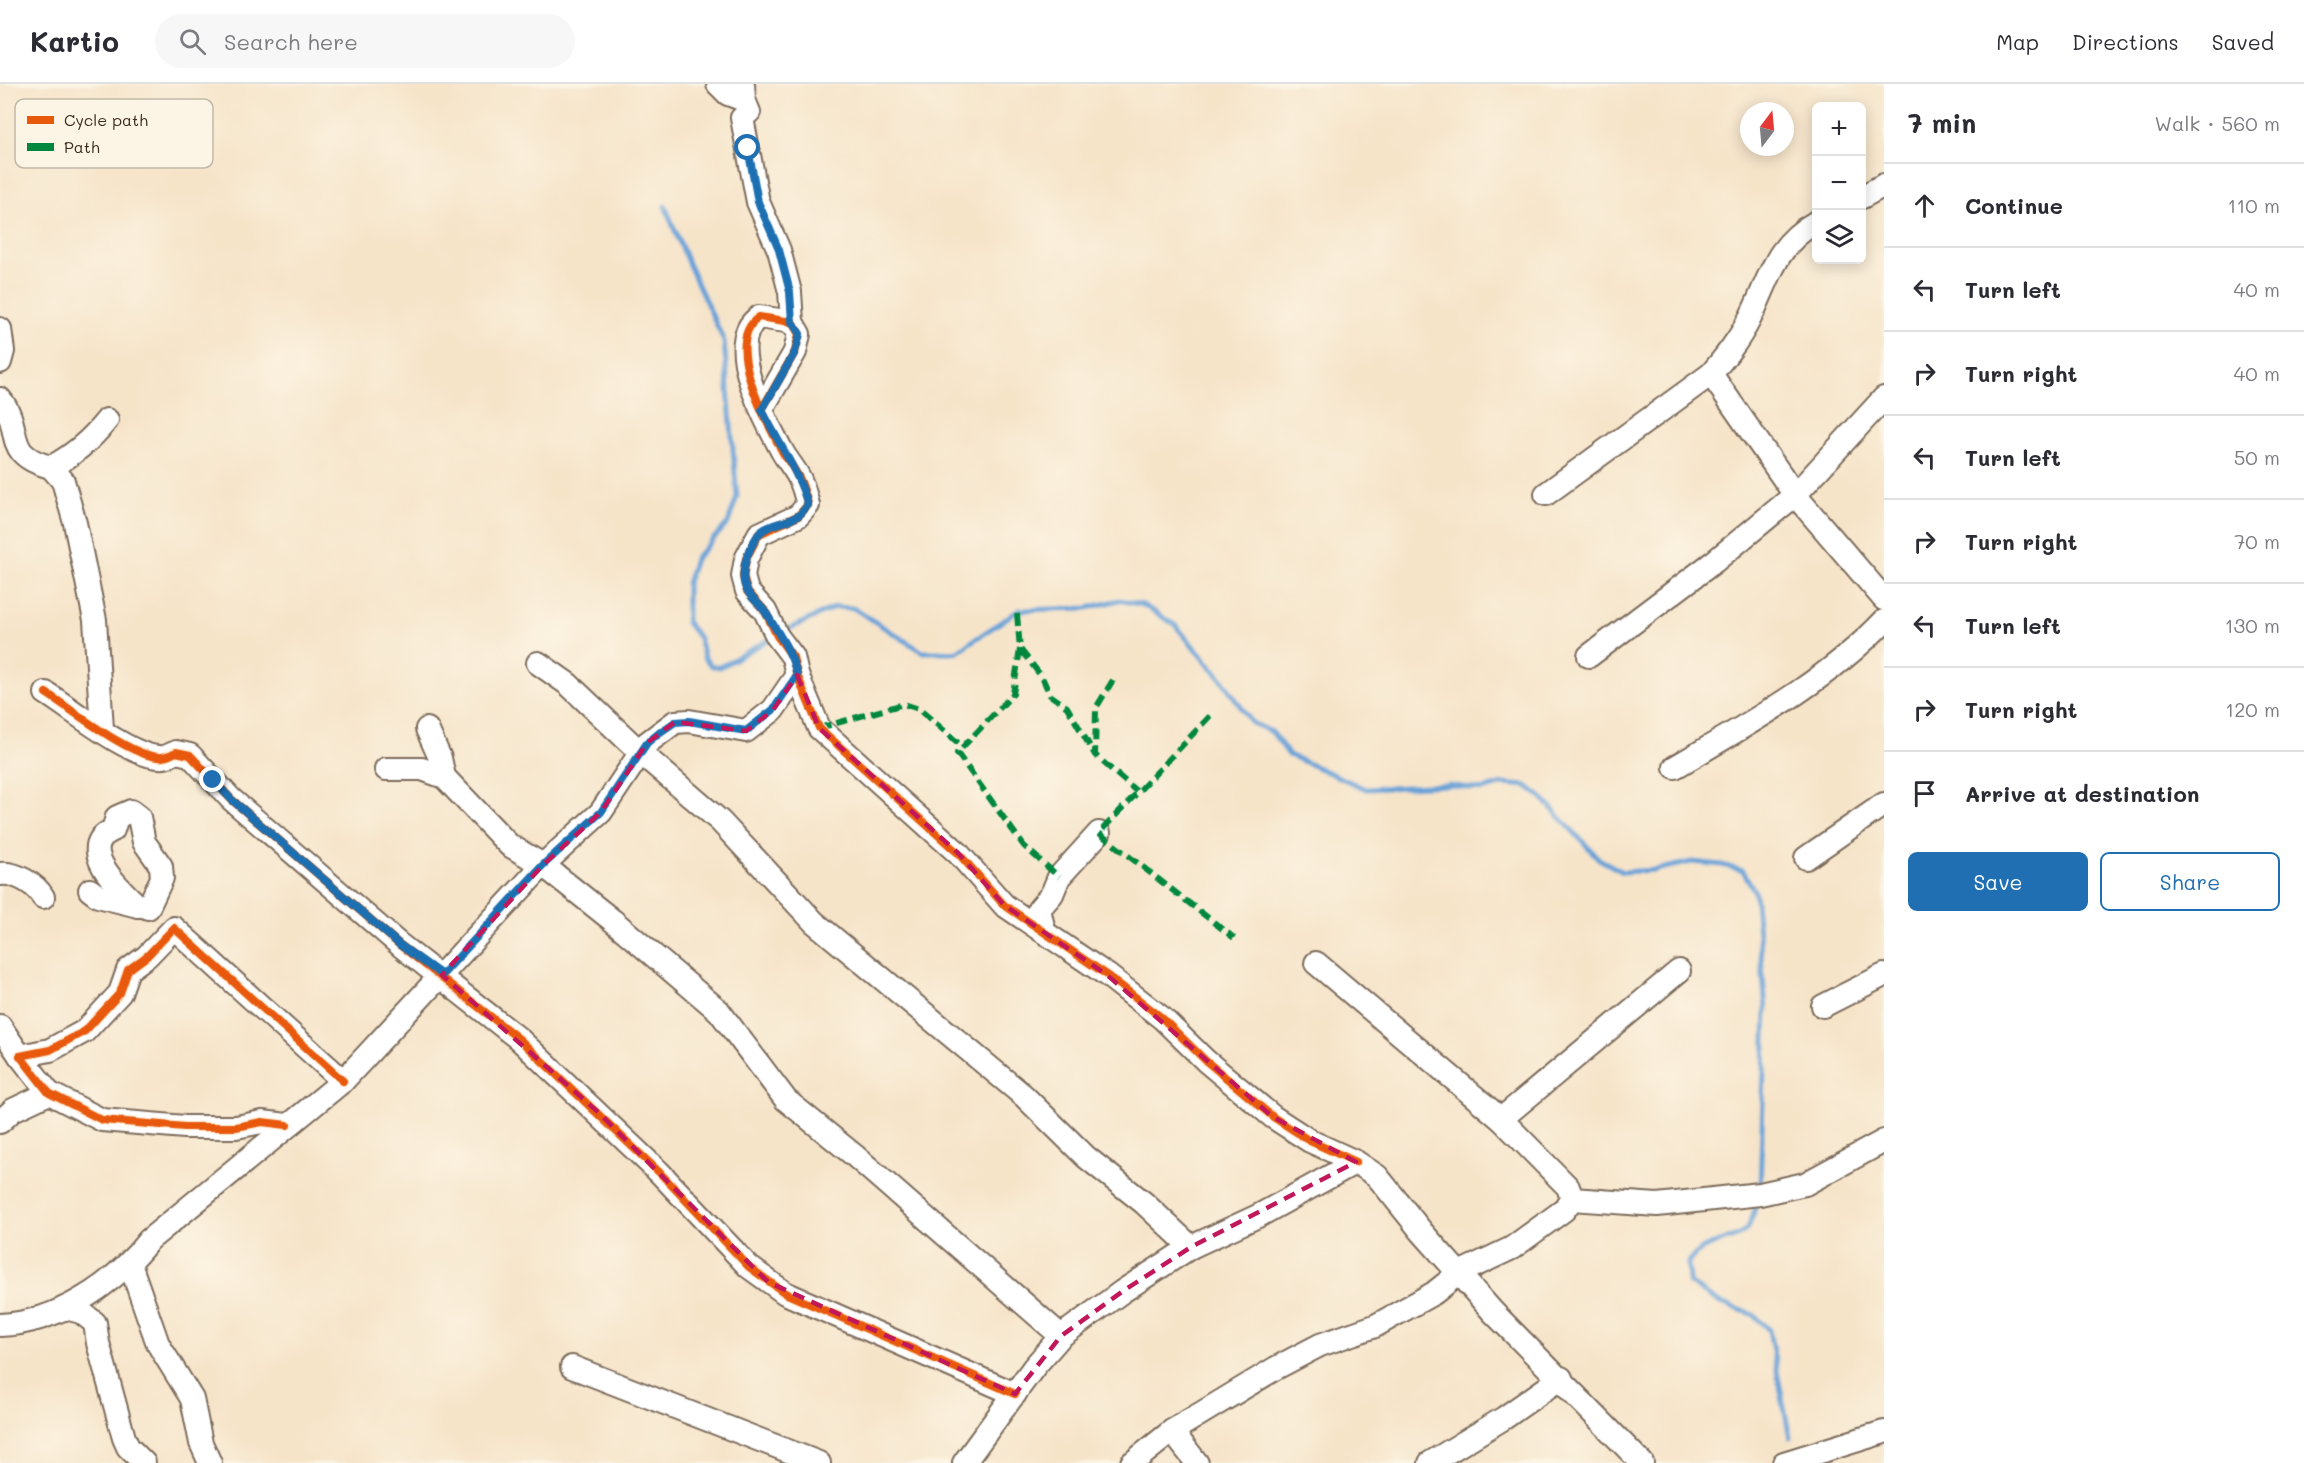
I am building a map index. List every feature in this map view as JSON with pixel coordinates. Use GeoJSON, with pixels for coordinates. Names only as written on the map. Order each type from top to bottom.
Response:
{"type":"FeatureCollection","features":[{"type":"Feature","properties":{"kind":"street"},"geometry":{"type":"LineString","coordinates":[[718,84],[728,94],[743,92],[749,112],[742,118],[742,128],[748,142],[758,202],[779,250],[790,292],[792,322],[800,334],[795,352],[762,410]]}},
{"type":"Feature","properties":{"kind":"street"},"geometry":{"type":"LineString","coordinates":[[1866,195],[1884,185]]}},
{"type":"Feature","properties":{"kind":"street"},"geometry":{"type":"LineString","coordinates":[[1546,494],[1711,374],[1728,354],[1749,320],[1783,249],[1801,231],[1812,224]]}},
{"type":"Feature","properties":{"kind":"street"},"geometry":{"type":"LineString","coordinates":[[792,322],[759,317],[749,323],[745,333],[748,374],[782,452],[801,481],[808,505],[798,516],[780,522],[759,534],[747,559],[743,576],[747,591],[765,611],[776,633],[793,657],[797,675],[819,728],[958,853],[1004,905],[1107,975],[1162,1018],[1206,1061],[1273,1117],[1310,1141],[1356,1161],[1377,1176],[1493,1312],[1561,1378],[1642,1463]]}},
{"type":"Feature","properties":{"kind":"street"},"geometry":{"type":"LineString","coordinates":[[0,329],[3,351],[0,362]]}},
{"type":"Feature","properties":{"kind":"street"},"geometry":{"type":"LineString","coordinates":[[1711,374],[1795,495],[1884,599]]}},
{"type":"Feature","properties":{"kind":"street"},"geometry":{"type":"LineString","coordinates":[[1589,656],[1715,561],[1795,495],[1884,398]]}},
{"type":"Feature","properties":{"kind":"street"},"geometry":{"type":"LineString","coordinates":[[0,399],[8,408],[13,442],[20,454],[36,464],[51,467],[63,481],[75,523],[95,620],[102,729]]}},
{"type":"Feature","properties":{"kind":"street"},"geometry":{"type":"LineString","coordinates":[[51,467],[91,440],[107,420]]}},
{"type":"Feature","properties":{"kind":"street"},"geometry":{"type":"LineString","coordinates":[[1675,767],[1816,678],[1857,649],[1884,621]]}},
{"type":"Feature","properties":{"kind":"street"},"geometry":{"type":"LineString","coordinates":[[538,663],[568,684],[641,753],[720,821],[814,922],[1024,1096],[1086,1157],[1144,1203],[1191,1247]]}},
{"type":"Feature","properties":{"kind":"street"},"geometry":{"type":"LineString","coordinates":[[0,1325],[65,1308],[85,1297],[130,1264],[149,1240],[287,1125],[344,1081],[543,865],[601,812],[647,743],[675,722],[689,721],[746,731],[773,710],[797,675]]}},
{"type":"Feature","properties":{"kind":"street"},"geometry":{"type":"LineString","coordinates":[[46,693],[102,729],[116,741],[155,757],[166,757],[176,752],[190,755],[231,799],[400,945],[442,975],[519,1039],[598,1112],[749,1267],[768,1282],[785,1293],[1015,1394]]}},
{"type":"Feature","properties":{"kind":"street"},"geometry":{"type":"LineString","coordinates":[[427,729],[440,758],[444,777]]}},
{"type":"Feature","properties":{"kind":"street"},"geometry":{"type":"LineString","coordinates":[[386,769],[422,769],[444,777],[509,845],[543,865],[719,1011],[786,1100],[855,1156],[1061,1336]]}},
{"type":"Feature","properties":{"kind":"street"},"geometry":{"type":"LineString","coordinates":[[1806,858],[1884,804]]}},
{"type":"Feature","properties":{"kind":"street"},"geometry":{"type":"LineString","coordinates":[[1044,932],[1039,909],[1052,894],[1059,877],[1099,833]]}},
{"type":"Feature","properties":{"kind":"street"},"geometry":{"type":"LineString","coordinates":[[0,874],[8,873],[29,883],[39,889],[43,897]]}},
{"type":"Feature","properties":{"kind":"street"},"geometry":{"type":"LineString","coordinates":[[90,890],[98,896],[143,907],[174,928],[344,1081]]}},
{"type":"Feature","properties":{"kind":"street"},"geometry":{"type":"LineString","coordinates":[[20,1056],[50,1050],[85,1030],[120,993],[128,970],[147,956],[174,928]]}},
{"type":"Feature","properties":{"kind":"street"},"geometry":{"type":"LineString","coordinates":[[1316,963],[1501,1119],[1568,1187],[1572,1199]]}},
{"type":"Feature","properties":{"kind":"street"},"geometry":{"type":"LineString","coordinates":[[1501,1119],[1679,971]]}},
{"type":"Feature","properties":{"kind":"street"},"geometry":{"type":"LineString","coordinates":[[1823,1006],[1884,975]]}},
{"type":"Feature","properties":{"kind":"street"},"geometry":{"type":"LineString","coordinates":[[0,1026],[49,1093],[102,1120],[136,1125],[236,1127],[262,1122],[287,1125]]}},
{"type":"Feature","properties":{"kind":"street"},"geometry":{"type":"LineString","coordinates":[[0,1122],[13,1110],[49,1093]]}},
{"type":"Feature","properties":{"kind":"street"},"geometry":{"type":"LineString","coordinates":[[1572,1199],[1657,1205],[1760,1194],[1805,1184],[1884,1141]]}},
{"type":"Feature","properties":{"kind":"street"},"geometry":{"type":"LineString","coordinates":[[964,1463],[1061,1336],[1123,1291],[1191,1247],[1260,1215],[1356,1161]]}},
{"type":"Feature","properties":{"kind":"street"},"geometry":{"type":"LineString","coordinates":[[1132,1463],[1172,1431],[1276,1368],[1320,1345],[1375,1326],[1434,1293],[1459,1274],[1512,1248],[1564,1210],[1572,1199]]}},
{"type":"Feature","properties":{"kind":"street"},"geometry":{"type":"LineString","coordinates":[[130,1264],[159,1344],[192,1399],[201,1443],[210,1463]]}},
{"type":"Feature","properties":{"kind":"street"},"geometry":{"type":"LineString","coordinates":[[65,1308],[81,1312],[95,1323],[98,1343],[135,1458]]}},
{"type":"Feature","properties":{"kind":"street"},"geometry":{"type":"LineString","coordinates":[[572,1367],[819,1463]]}},
{"type":"Feature","properties":{"kind":"street"},"geometry":{"type":"LineString","coordinates":[[1430,1463],[1504,1418],[1561,1378]]}},
{"type":"Feature","properties":{"kind":"street"},"geometry":{"type":"LineString","coordinates":[[1172,1431],[1197,1463]]}},
{"type":"Feature","properties":{"kind":"street"},"geometry":{"type":"LineString","coordinates":[[1784,1463],[1884,1432]]}},
{"type":"Feature","properties":{"kind":"highlighted area"},"geometry":{"type":"Polygon","coordinates":[[[797,675],[819,728],[958,853],[1004,905],[1107,975],[1273,1117],[1356,1162],[1191,1247],[1123,1291],[1061,1336],[1015,1394],[768,1282],[598,1112],[442,975],[543,865],[601,812],[647,743],[675,722],[746,731],[773,710],[797,675]]]}},
{"type":"Feature","properties":{"kind":"waterway"},"geometry":{"type":"LineString","coordinates":[[665,206],[724,341],[737,497],[728,523],[695,559],[687,583],[687,623],[699,638],[704,657],[711,666],[720,667],[772,638]]}},
{"type":"Feature","properties":{"kind":"waterway"},"geometry":{"type":"LineString","coordinates":[[783,632],[835,607],[853,608],[923,652],[956,652],[1019,610],[1087,608],[1119,600],[1143,605],[1175,625],[1223,681],[1252,723],[1272,732],[1289,755],[1366,789],[1449,785],[1482,790],[1503,784],[1527,786],[1542,798],[1599,859],[1623,872],[1655,870],[1692,862],[1722,865],[1743,871],[1755,892],[1766,1009],[1760,1189]]}},
{"type":"Feature","properties":{"kind":"waterway"},"geometry":{"type":"LineString","coordinates":[[1757,1201],[1750,1224],[1745,1230],[1734,1237],[1703,1248],[1688,1262],[1689,1283],[1720,1303],[1754,1315],[1769,1330],[1790,1438]]}},
{"type":"Feature","properties":{"kind":"marked path"},"geometry":{"type":"LineString","coordinates":[[1017,614],[1020,649],[1042,677],[1050,695],[1067,707],[1095,755]]}},
{"type":"Feature","properties":{"kind":"marked path"},"geometry":{"type":"LineString","coordinates":[[1020,649],[1013,694],[957,753],[1024,846],[1059,877]]}},
{"type":"Feature","properties":{"kind":"marked path"},"geometry":{"type":"LineString","coordinates":[[1113,680],[1096,708],[1095,755],[1136,791]]}},
{"type":"Feature","properties":{"kind":"marked path"},"geometry":{"type":"LineString","coordinates":[[819,728],[904,704],[919,709],[963,747]]}},
{"type":"Feature","properties":{"kind":"marked path"},"geometry":{"type":"LineString","coordinates":[[1210,716],[1099,833],[1234,938]]}},
{"type":"Feature","properties":{"kind":"cycle path"},"geometry":{"type":"LineString","coordinates":[[762,409],[795,352],[799,334],[792,322],[759,317],[749,329],[745,344],[746,362],[751,382],[758,402],[775,438],[799,478],[808,505],[798,516],[759,534],[746,559],[743,576],[747,591],[765,611],[777,636],[793,657],[797,675],[819,728],[958,853],[1004,905],[1107,975],[1162,1018],[1206,1061],[1273,1117],[1310,1141],[1356,1162]]}},
{"type":"Feature","properties":{"kind":"cycle path"},"geometry":{"type":"LineString","coordinates":[[46,693],[101,731],[132,749],[159,757],[176,752],[190,755],[231,799],[400,945],[519,1039],[660,1173],[749,1267],[785,1293],[1015,1394]]}},
{"type":"Feature","properties":{"kind":"cycle path"},"geometry":{"type":"LineString","coordinates":[[287,1125],[262,1122],[236,1127],[185,1127],[102,1120],[49,1093],[20,1056],[50,1050],[85,1031],[120,993],[128,970],[147,956],[174,928],[343,1081]]}},
{"type":"Feature","properties":{"kind":"route"},"geometry":{"type":"LineString","coordinates":[[213,780],[231,799],[400,945],[442,975],[543,865],[601,812],[647,743],[659,733],[675,722],[689,721],[746,731],[773,710],[797,675],[793,657],[777,636],[765,611],[747,591],[743,576],[747,559],[759,534],[780,522],[798,516],[808,505],[801,481],[782,452],[762,410],[795,352],[800,334],[792,322],[790,292],[783,273],[779,250],[758,202],[748,148]]}}]}
